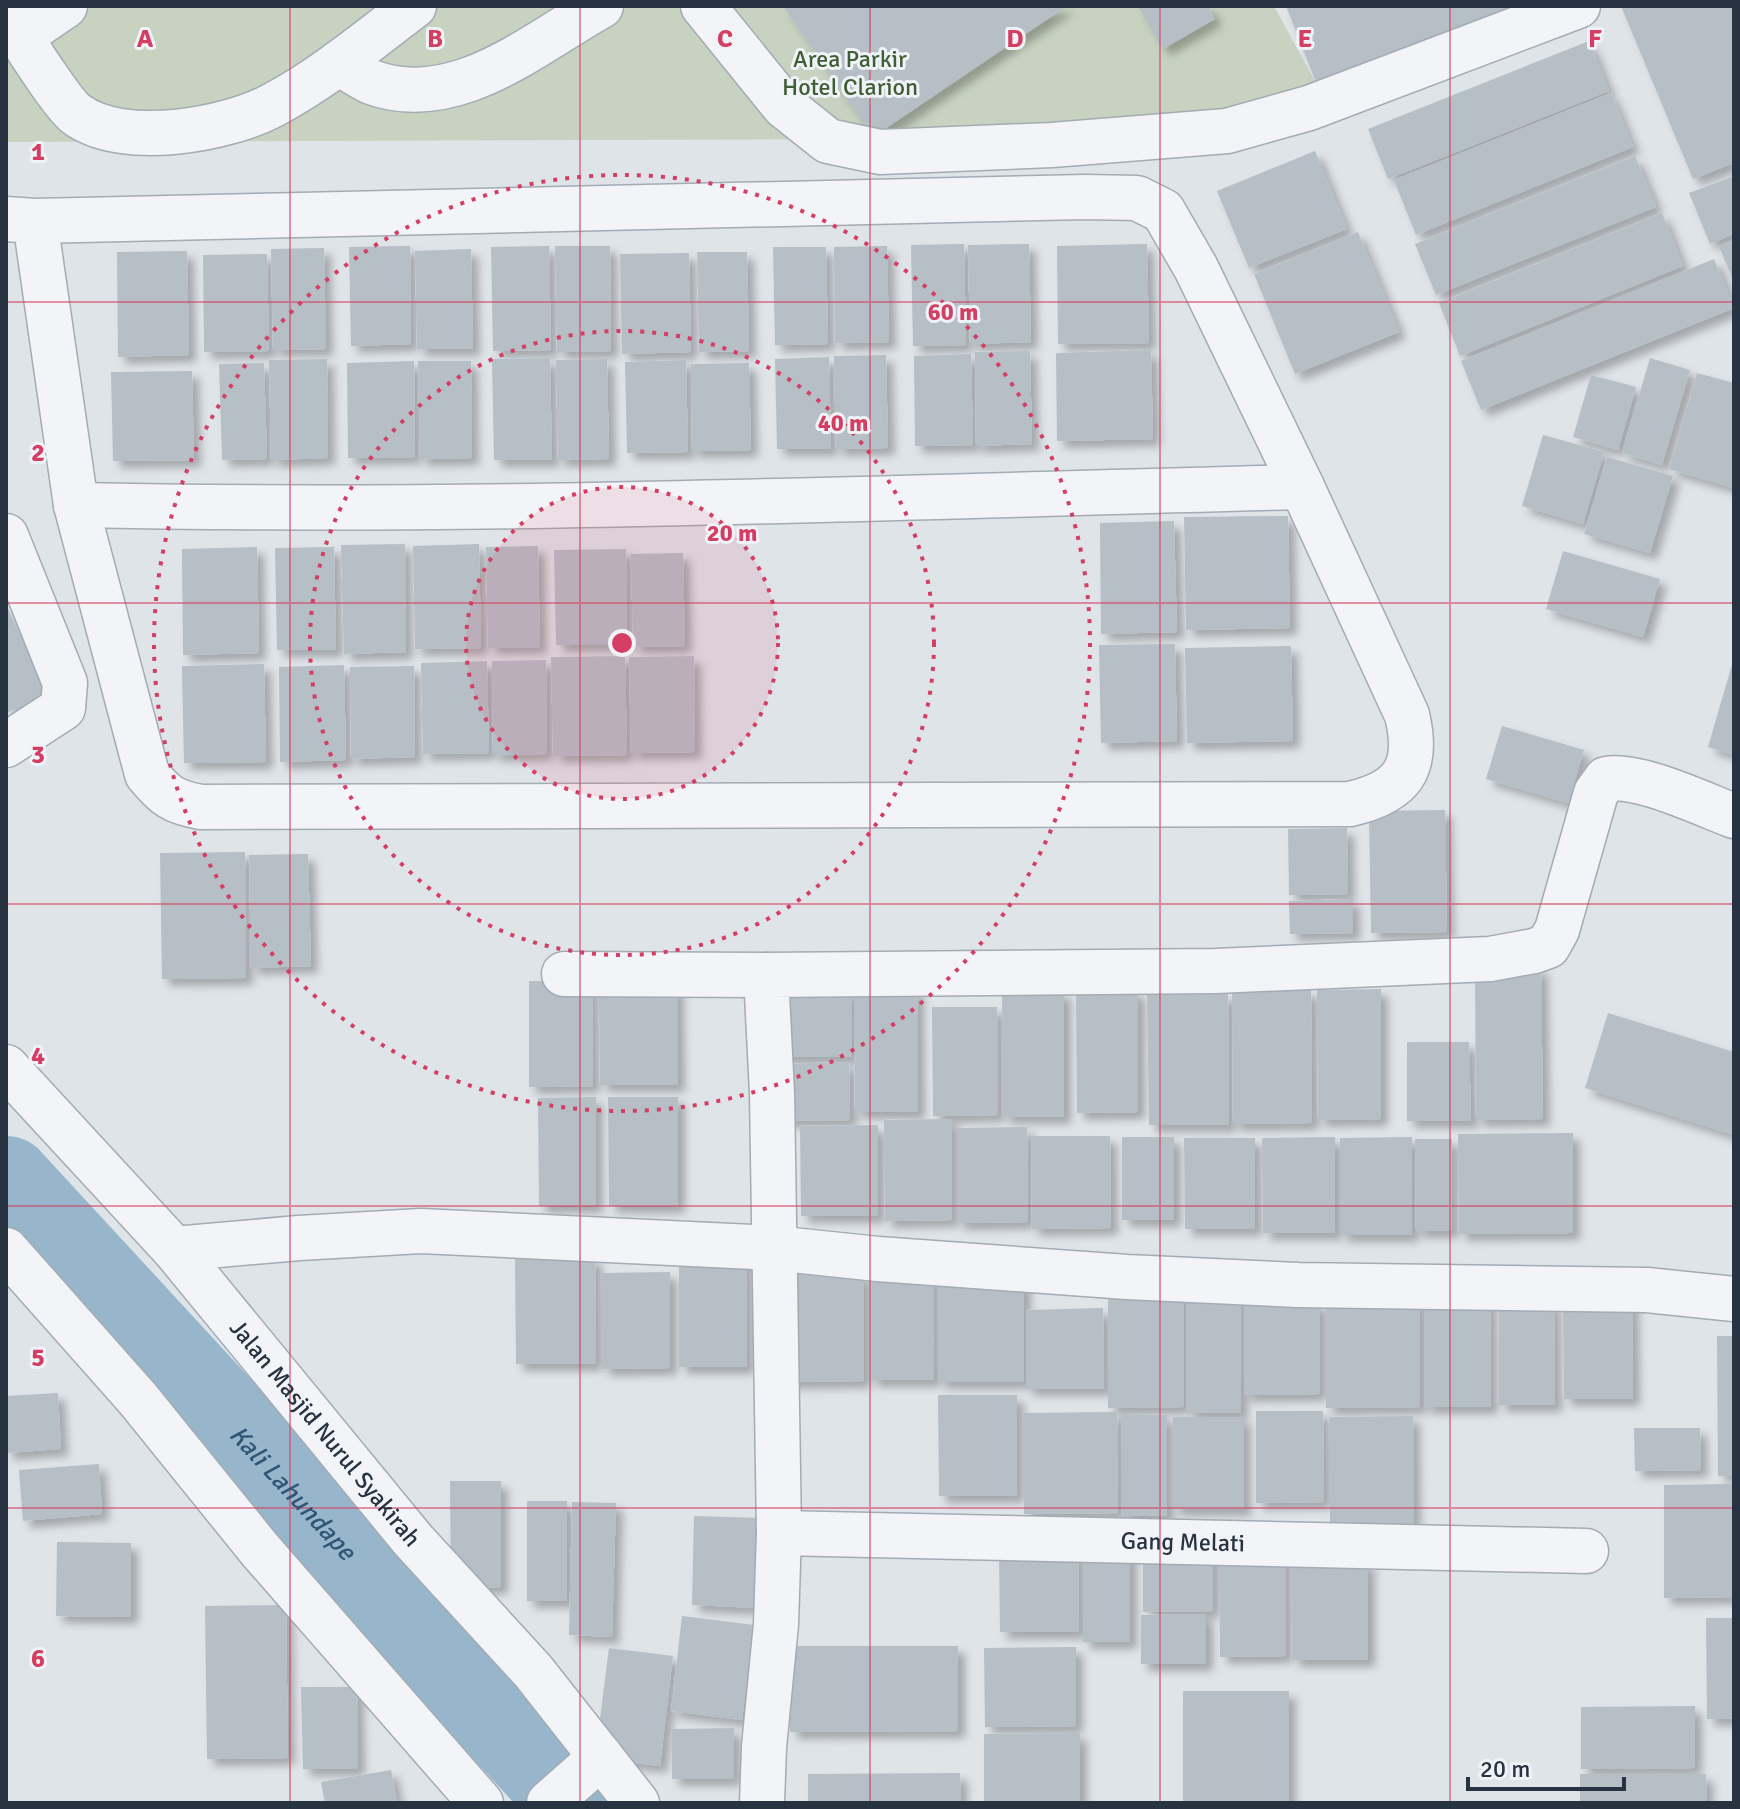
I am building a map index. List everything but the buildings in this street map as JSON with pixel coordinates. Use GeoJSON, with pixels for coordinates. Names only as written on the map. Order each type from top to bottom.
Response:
{"type":"FeatureCollection","features":[{"type":"Feature","properties":{"kind":"street"},"geometry":{"type":"LineString","coordinates":[[65,6],[16,21],[75,114],[99,126],[131,133],[166,134],[216,125],[272,107],[321,78],[414,6]]}},
{"type":"Feature","properties":{"kind":"street"},"geometry":{"type":"LineString","coordinates":[[339,63],[371,82],[409,89],[447,86],[506,63],[601,6]]}},
{"type":"Feature","properties":{"kind":"street"},"geometry":{"type":"LineString","coordinates":[[703,6],[784,106],[828,141],[880,152],[1052,145],[1227,131],[1309,108],[1578,6]]}},
{"type":"Feature","properties":{"kind":"street"},"geometry":{"type":"LineString","coordinates":[[1137,198],[1163,211],[1196,268],[1407,715],[1411,735],[1400,781],[1375,798],[1350,804],[201,807],[177,802],[162,792],[147,774],[76,505],[21,220],[1137,198]]}},
{"type":"Feature","properties":{"kind":"street"},"geometry":{"type":"LineString","coordinates":[[76,505],[248,509],[443,507],[1302,487]]}},
{"type":"Feature","properties":{"kind":"street"},"geometry":{"type":"LineString","coordinates":[[6,536],[65,683],[63,708],[6,745]]}},
{"type":"Feature","properties":{"kind":"street"},"geometry":{"type":"LineString","coordinates":[[564,974],[1216,971],[1505,957],[1548,946],[1557,930],[1596,793],[1606,779],[1621,778],[1644,783],[1734,816]]}},
{"type":"Feature","properties":{"kind":"street"},"geometry":{"type":"LineString","coordinates":[[762,1803],[776,1624],[779,1533],[772,1093],[766,975]]}},
{"type":"Feature","properties":{"kind":"street","name":"Jalan Masjid Nurul Syakirah"},"geometry":{"type":"LineString","coordinates":[[6,1067],[174,1249],[413,1540],[533,1671],[593,1764],[637,1803]]}},
{"type":"Feature","properties":{"kind":"street"},"geometry":{"type":"LineString","coordinates":[[174,1249],[421,1231],[773,1248],[1127,1277],[1298,1285],[1647,1290],[1734,1299]]}},
{"type":"Feature","properties":{"kind":"street"},"geometry":{"type":"LineString","coordinates":[[6,1250],[156,1421],[260,1550],[481,1803]]}},
{"type":"Feature","properties":{"kind":"street","name":"Gang Melati"},"geometry":{"type":"LineString","coordinates":[[779,1533],[1586,1551]]}},
{"type":"Feature","properties":{"kind":"street"},"geometry":{"type":"LineString","coordinates":[[549,1803],[593,1764]]}},
{"type":"Feature","properties":{"kind":"green space","name":"Area Parkir Hotel Clarion"},"geometry":{"type":"Polygon","coordinates":[[[6,6],[1274,6],[1317,85],[1203,138],[6,142],[6,6]]]}},
{"type":"Feature","properties":{"kind":"waterway","name":"Kali Lahundape"},"geometry":{"type":"LineString","coordinates":[[6,1183],[578,1803]]}}]}
